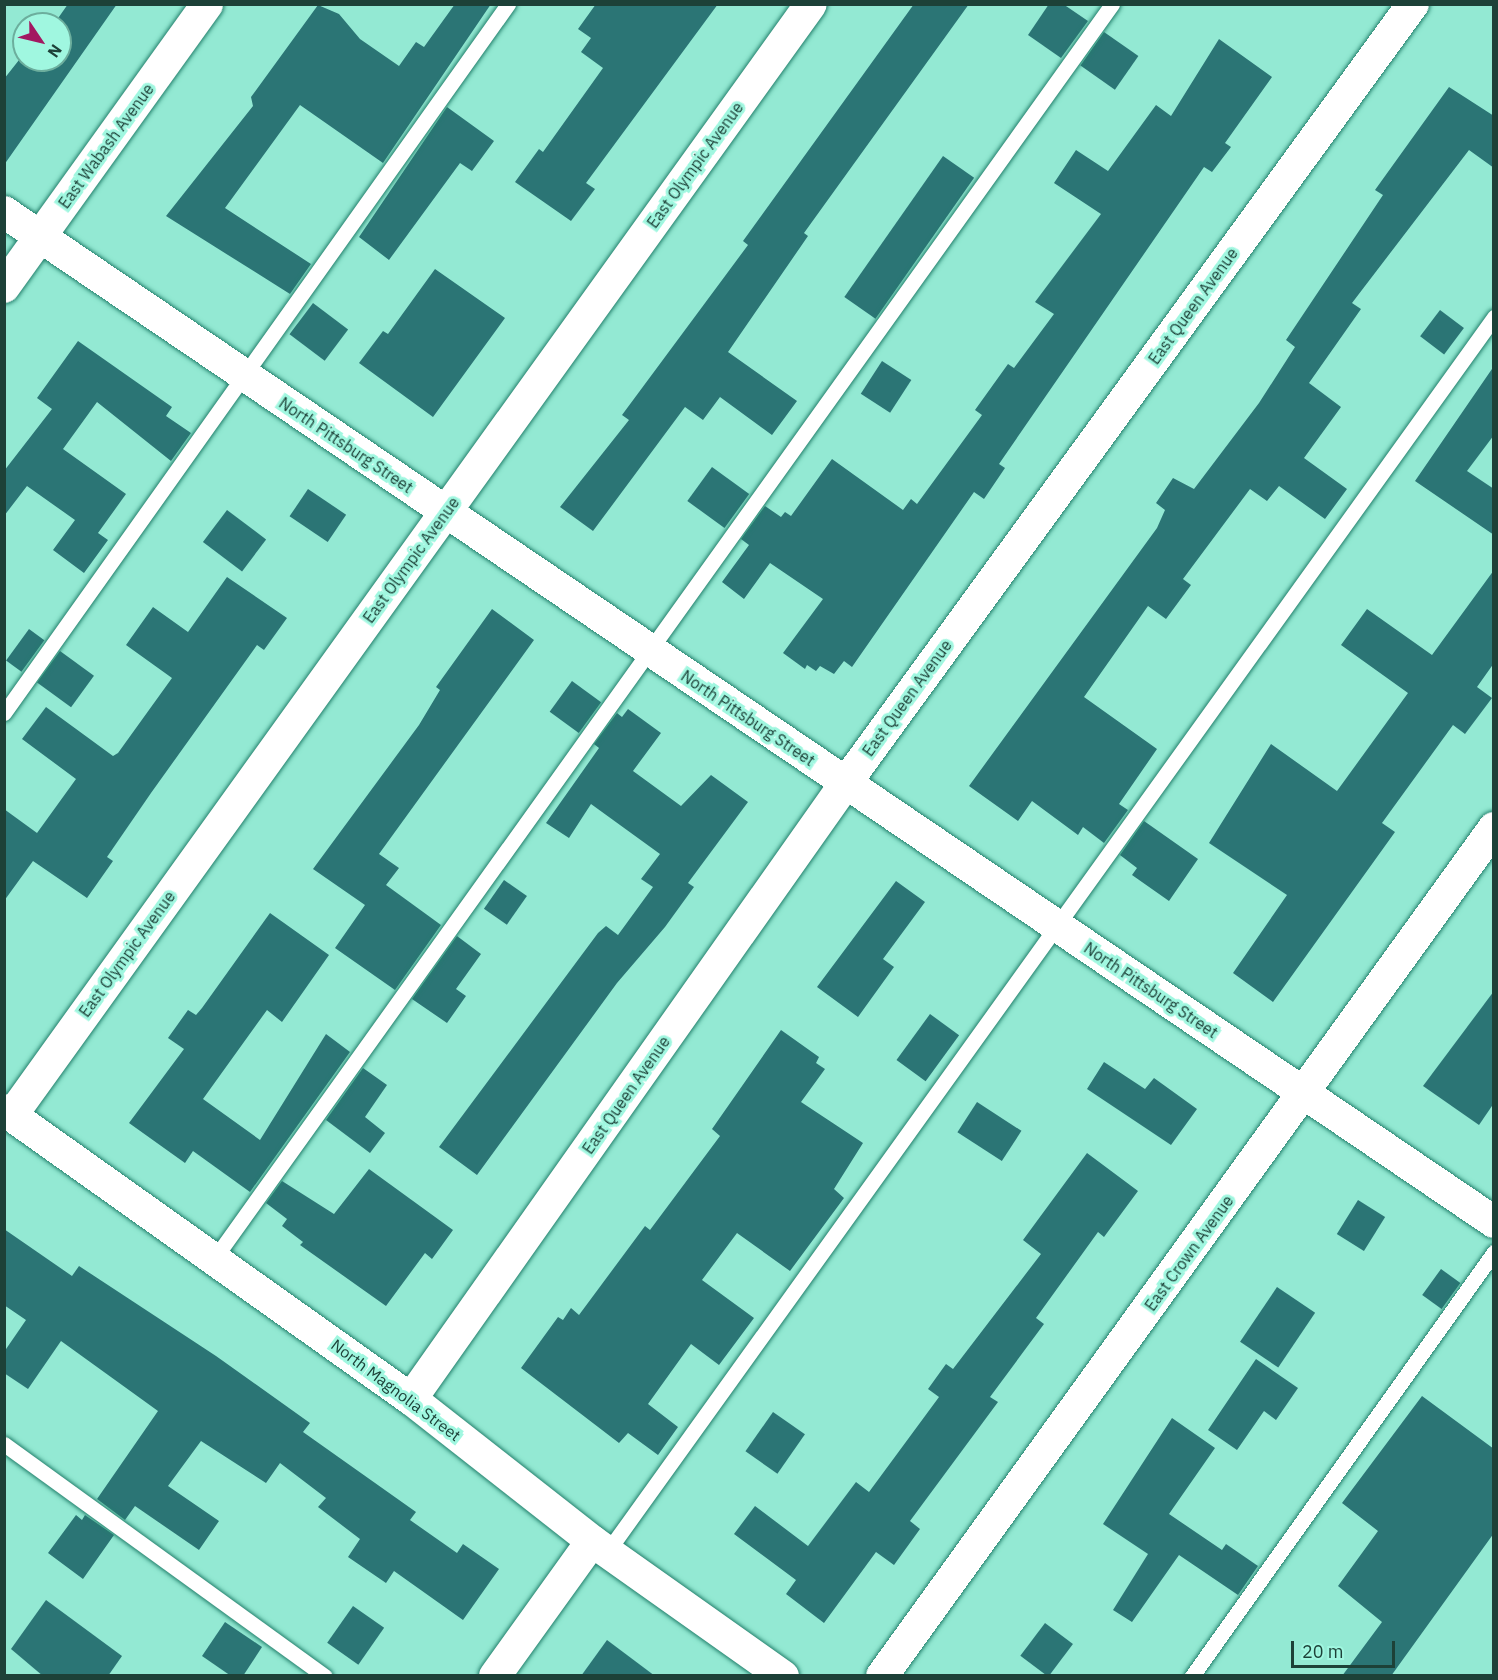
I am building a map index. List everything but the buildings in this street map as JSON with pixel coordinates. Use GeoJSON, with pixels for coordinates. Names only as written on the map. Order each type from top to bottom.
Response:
{"type":"FeatureCollection","features":[{"type":"Feature","properties":{"kind":"street","name":"East Wabash Avenue"},"geometry":{"type":"LineString","coordinates":[[4,287],[207,4]]}},
{"type":"Feature","properties":{"kind":"street","name":"East Olympic Avenue"},"geometry":{"type":"LineString","coordinates":[[8,1112],[446,512],[810,4]]}},
{"type":"Feature","properties":{"kind":"street","name":"East Queen Avenue"},"geometry":{"type":"LineString","coordinates":[[411,1399],[845,784],[1413,4]]}},
{"type":"Feature","properties":{"kind":"street","name":"North Pittsburg Street"},"geometry":{"type":"LineString","coordinates":[[4,212],[1494,1222]]}},
{"type":"Feature","properties":{"kind":"street","name":"East Crown Avenue"},"geometry":{"type":"LineString","coordinates":[[882,1676],[1494,828]]}},
{"type":"Feature","properties":{"kind":"street","name":"North Magnolia Street"},"geometry":{"type":"LineString","coordinates":[[8,1112],[411,1399],[599,1547],[783,1676]]}},
{"type":"Feature","properties":{"kind":"street"},"geometry":{"type":"LineString","coordinates":[[495,1676],[599,1547]]}},
{"type":"Feature","properties":{"kind":"lane"},"geometry":{"type":"LineString","coordinates":[[4,713],[508,4]]}},
{"type":"Feature","properties":{"kind":"lane"},"geometry":{"type":"LineString","coordinates":[[214,1259],[1112,4]]}},
{"type":"Feature","properties":{"kind":"lane"},"geometry":{"type":"LineString","coordinates":[[599,1547],[1057,927],[1494,317]]}},
{"type":"Feature","properties":{"kind":"lane"},"geometry":{"type":"LineString","coordinates":[[1192,1676],[1494,1252]]}},
{"type":"Feature","properties":{"kind":"lane"},"geometry":{"type":"LineString","coordinates":[[4,1444],[325,1676]]}}]}
